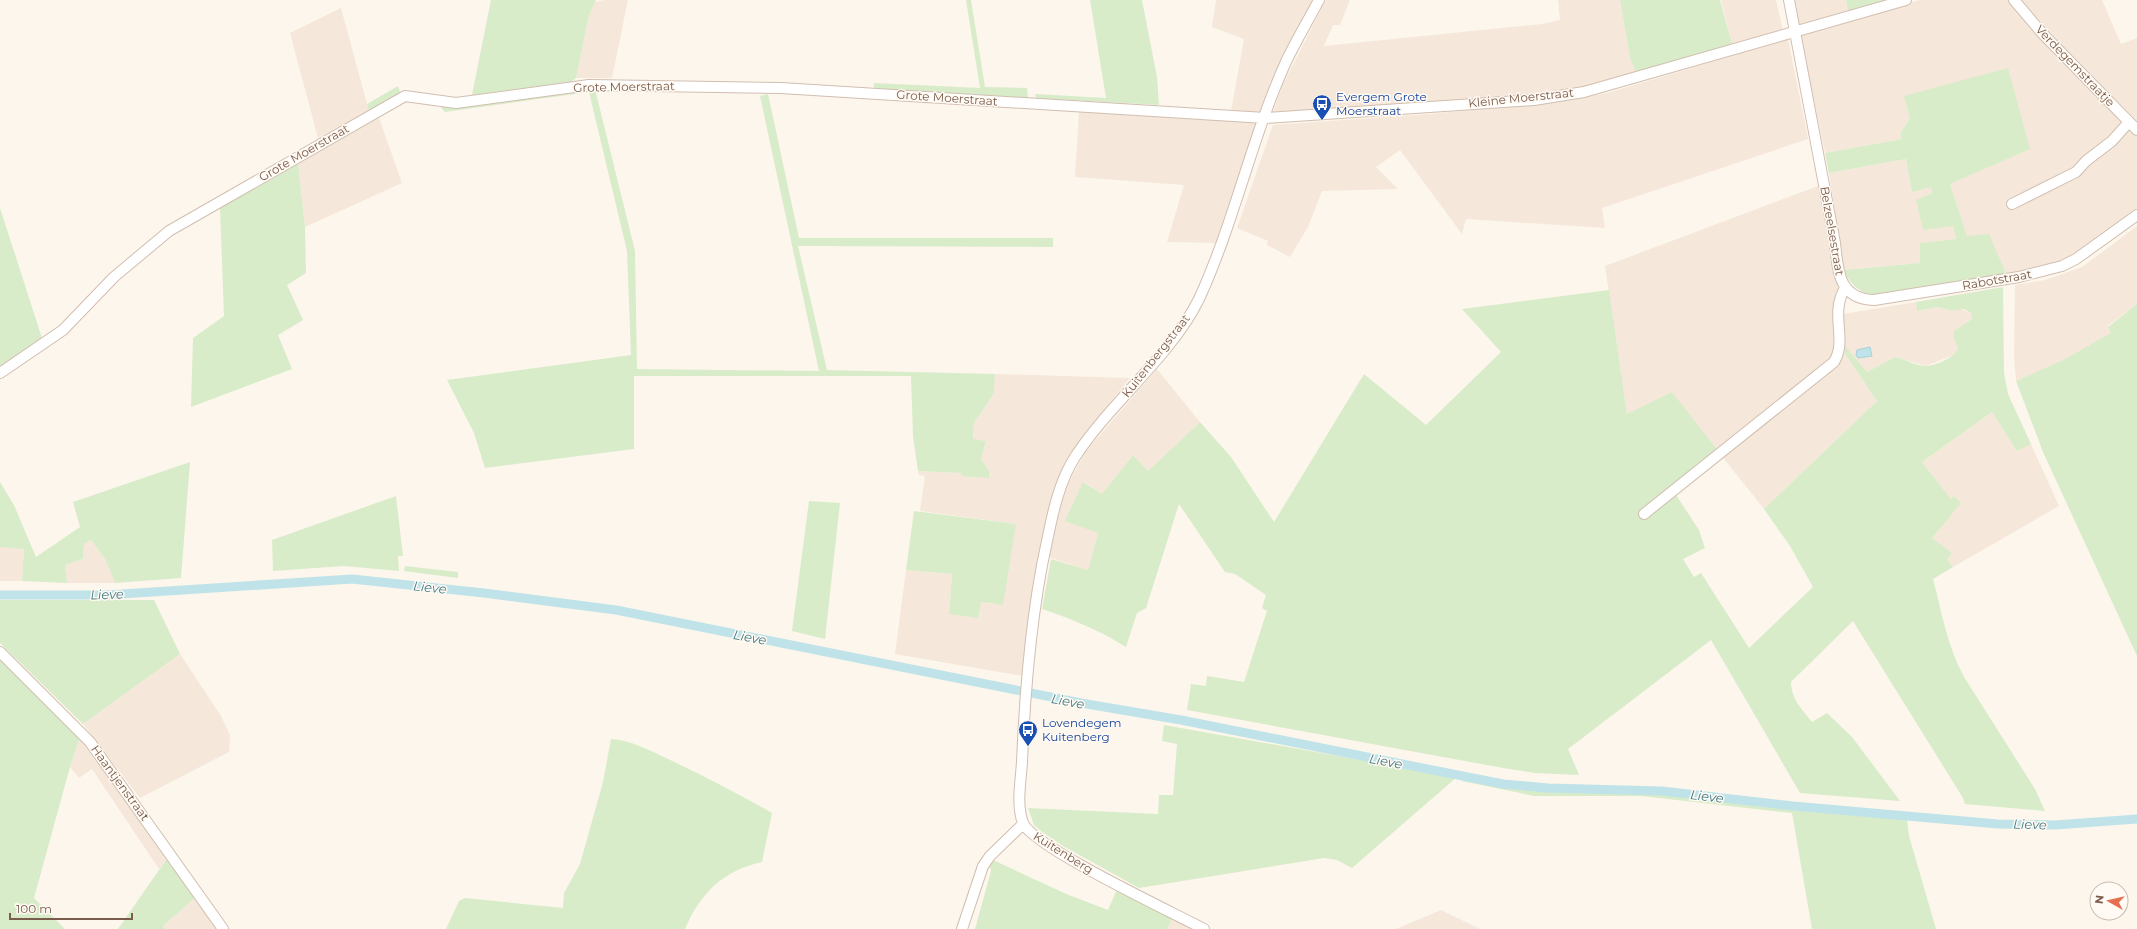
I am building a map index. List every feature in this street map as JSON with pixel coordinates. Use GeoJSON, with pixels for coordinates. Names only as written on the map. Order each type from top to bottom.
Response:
{"type":"FeatureCollection","features":[{"type":"Feature","properties":{"kind":"street","name":"Kuitenbergstraat"},"geometry":{"type":"LineString","coordinates":[[1026,692],[1033,614],[1043,558],[1053,512],[1067,471],[1089,439],[1185,323],[1198,301],[1213,265],[1284,64],[1319,0]]}},
{"type":"Feature","properties":{"kind":"street","name":"Belzeelsestraat"},"geometry":{"type":"LineString","coordinates":[[1644,514],[1834,362],[1840,352],[1838,306],[1845,288],[1838,274],[1835,243],[1789,0]]}},
{"type":"Feature","properties":{"kind":"street"},"geometry":{"type":"LineString","coordinates":[[1794,32],[1906,0]]}},
{"type":"Feature","properties":{"kind":"street","name":"Verdegemstraatje"},"geometry":{"type":"LineString","coordinates":[[2014,0],[2042,33],[2137,130]]}},
{"type":"Feature","properties":{"kind":"street","name":"Kleine Moerstraat"},"geometry":{"type":"LineString","coordinates":[[1265,118],[1534,100],[1577,93],[1794,32]]}},
{"type":"Feature","properties":{"kind":"street","name":"Grote Moerstraat"},"geometry":{"type":"LineString","coordinates":[[0,373],[63,330],[114,277],[169,231],[404,96],[456,103],[589,85],[782,88],[1265,118]]}},
{"type":"Feature","properties":{"kind":"street"},"geometry":{"type":"LineString","coordinates":[[2012,204],[2076,172],[2086,162],[2112,142],[2129,122]]}},
{"type":"Feature","properties":{"kind":"street","name":"Rabotstraat"},"geometry":{"type":"LineString","coordinates":[[1845,288],[1860,298],[1874,300],[2033,274],[2062,266],[2076,259],[2137,214]]}},
{"type":"Feature","properties":{"kind":"street","name":"Haantjenstraat"},"geometry":{"type":"LineString","coordinates":[[0,652],[90,742],[224,929]]}},
{"type":"Feature","properties":{"kind":"street","name":"Kuitenberg"},"geometry":{"type":"LineString","coordinates":[[1026,692],[1020,798],[1023,824],[1031,834],[1046,844],[1106,879],[1204,929]]}},
{"type":"Feature","properties":{"kind":"street"},"geometry":{"type":"LineString","coordinates":[[962,929],[983,866],[990,856],[1023,824]]}},
{"type":"Feature","properties":{"kind":"shaded area"},"geometry":{"type":"Polygon","coordinates":[[[605,0],[628,0],[612,78],[576,78],[589,15],[595,2],[605,0]]]}},
{"type":"Feature","properties":{"kind":"shaded area"},"geometry":{"type":"Polygon","coordinates":[[[1216,0],[1314,0],[1289,48],[1260,113],[1231,111],[1244,39],[1212,27],[1216,0]]]}},
{"type":"Feature","properties":{"kind":"shaded area"},"geometry":{"type":"Polygon","coordinates":[[[1326,0],[1350,0],[1340,25],[1333,25],[1324,46],[1542,24],[1560,20],[1558,0],[1620,0],[1630,58],[1636,73],[1563,92],[1283,116],[1273,112],[1284,82],[1326,0]]]}},
{"type":"Feature","properties":{"kind":"shaded area"},"geometry":{"type":"Polygon","coordinates":[[[1721,0],[1776,0],[1783,31],[1733,47],[1721,0]]]}},
{"type":"Feature","properties":{"kind":"shaded area"},"geometry":{"type":"Polygon","coordinates":[[[1793,0],[1846,0],[1848,12],[1799,25],[1793,0]]]}},
{"type":"Feature","properties":{"kind":"shaded area"},"geometry":{"type":"Polygon","coordinates":[[[1920,0],[2007,0],[2029,26],[2137,136],[2137,208],[2075,255],[2054,265],[2007,276],[1967,236],[1950,184],[2029,149],[1905,96],[1910,118],[1900,134],[1902,139],[1825,153],[1800,34],[1920,0]]]}},
{"type":"Feature","properties":{"kind":"shaded area"},"geometry":{"type":"Polygon","coordinates":[[[2021,0],[2102,0],[2121,44],[2137,38],[2137,126],[2021,0]]]}},
{"type":"Feature","properties":{"kind":"shaded area"},"geometry":{"type":"Polygon","coordinates":[[[341,8],[369,111],[318,138],[290,33],[341,8]]]}},
{"type":"Feature","properties":{"kind":"shaded area"},"geometry":{"type":"Polygon","coordinates":[[[1788,39],[1808,139],[1602,208],[1605,228],[1466,219],[1462,234],[1400,150],[1376,167],[1398,189],[1322,191],[1308,227],[1290,257],[1267,245],[1268,241],[1237,228],[1273,125],[1541,104],[1607,93],[1788,39]]]}},
{"type":"Feature","properties":{"kind":"shaded area"},"geometry":{"type":"Polygon","coordinates":[[[1079,110],[1253,121],[1256,126],[1216,243],[1167,242],[1184,185],[1075,177],[1079,110]]]}},
{"type":"Feature","properties":{"kind":"shaded area"},"geometry":{"type":"Polygon","coordinates":[[[379,118],[402,183],[305,227],[298,162],[379,118]]]}},
{"type":"Feature","properties":{"kind":"shaded area"},"geometry":{"type":"Polygon","coordinates":[[[1906,159],[1912,192],[1931,186],[1932,193],[1953,226],[1956,239],[1920,243],[1921,263],[1844,270],[1829,173],[1906,159]]]}},
{"type":"Feature","properties":{"kind":"shaded area"},"geometry":{"type":"Polygon","coordinates":[[[1818,186],[1843,314],[1916,302],[1917,311],[1939,307],[1951,311],[1961,309],[1971,313],[1972,319],[1954,331],[1954,339],[1958,349],[1956,354],[1926,366],[1895,357],[1867,372],[1845,347],[1845,354],[1877,401],[1764,509],[1716,449],[1627,414],[1605,266],[1818,186]]]}},
{"type":"Feature","properties":{"kind":"shaded area"},"geometry":{"type":"Polygon","coordinates":[[[2137,226],[2137,304],[2108,326],[2112,333],[2063,360],[2016,381],[2014,356],[2015,285],[2045,280],[2082,267],[2137,226]]]}},
{"type":"Feature","properties":{"kind":"shaded area"},"geometry":{"type":"Polygon","coordinates":[[[1157,369],[1200,422],[1148,471],[1133,455],[1102,494],[1084,482],[1098,533],[1088,570],[1048,557],[1064,491],[1086,451],[1157,369]]]}},
{"type":"Feature","properties":{"kind":"shaded area"},"geometry":{"type":"Polygon","coordinates":[[[995,374],[1130,378],[1087,431],[1064,464],[1051,502],[1032,603],[1023,676],[895,654],[906,570],[952,574],[949,613],[981,602],[992,604],[1016,524],[920,511],[925,476],[919,475],[918,471],[962,473],[962,476],[989,471],[981,459],[986,441],[973,440],[974,423],[994,393],[995,374]]]}},
{"type":"Feature","properties":{"kind":"shaded area"},"geometry":{"type":"Polygon","coordinates":[[[1992,412],[2017,450],[2031,444],[2059,506],[1953,567],[1947,560],[1952,553],[1932,539],[1951,499],[1922,462],[1992,412]]]}},
{"type":"Feature","properties":{"kind":"shaded area"},"geometry":{"type":"Polygon","coordinates":[[[91,540],[105,559],[115,583],[67,583],[65,565],[83,559],[84,544],[91,540]]]}},
{"type":"Feature","properties":{"kind":"shaded area"},"geometry":{"type":"Polygon","coordinates":[[[0,547],[24,548],[22,581],[0,581],[0,547]]]}},
{"type":"Feature","properties":{"kind":"shaded area"},"geometry":{"type":"Polygon","coordinates":[[[180,654],[221,716],[230,735],[229,752],[140,798],[83,724],[180,654]]]}},
{"type":"Feature","properties":{"kind":"shaded area"},"geometry":{"type":"Polygon","coordinates":[[[81,734],[168,857],[159,869],[92,769],[79,778],[70,767],[81,734]]]}},
{"type":"Feature","properties":{"kind":"shaded area"},"geometry":{"type":"Polygon","coordinates":[[[196,897],[218,929],[165,929],[163,926],[196,897]]]}},
{"type":"Feature","properties":{"kind":"shaded area"},"geometry":{"type":"Polygon","coordinates":[[[1441,910],[1480,929],[1396,929],[1441,910]]]}},
{"type":"Feature","properties":{"kind":"shaded area"},"geometry":{"type":"Polygon","coordinates":[[[1174,915],[1199,929],[1167,929],[1174,915]]]}},
{"type":"Feature","properties":{"kind":"green space"},"geometry":{"type":"Polygon","coordinates":[[[491,0],[596,0],[589,15],[576,78],[571,82],[472,95],[491,0]]]}},
{"type":"Feature","properties":{"kind":"green space"},"geometry":{"type":"Polygon","coordinates":[[[966,0],[971,0],[985,87],[1027,88],[1028,98],[874,88],[874,83],[980,88],[966,0]]]}},
{"type":"Feature","properties":{"kind":"green space"},"geometry":{"type":"Polygon","coordinates":[[[1090,0],[1142,0],[1157,77],[1159,105],[1036,98],[1035,94],[1106,98],[1090,0]]]}},
{"type":"Feature","properties":{"kind":"green space"},"geometry":{"type":"Polygon","coordinates":[[[1620,0],[1720,0],[1733,47],[1636,73],[1630,58],[1620,0]]]}},
{"type":"Feature","properties":{"kind":"green space"},"geometry":{"type":"Polygon","coordinates":[[[1846,0],[1892,0],[1848,12],[1846,0]]]}},
{"type":"Feature","properties":{"kind":"green space"},"geometry":{"type":"Polygon","coordinates":[[[2008,68],[2030,149],[1950,184],[1967,236],[1989,234],[2007,276],[1872,295],[1858,289],[1849,279],[1844,270],[1920,263],[1920,243],[1956,239],[1953,226],[1923,230],[1916,200],[1932,193],[1931,187],[1912,192],[1906,159],[1829,173],[1825,153],[1902,139],[1900,134],[1910,118],[1904,96],[2008,68]]]}},
{"type":"Feature","properties":{"kind":"green space"},"geometry":{"type":"Polygon","coordinates":[[[398,86],[401,94],[369,111],[367,104],[398,86]]]}},
{"type":"Feature","properties":{"kind":"green space"},"geometry":{"type":"Polygon","coordinates":[[[595,89],[635,251],[637,369],[819,371],[760,96],[768,94],[799,238],[1053,238],[1053,247],[798,246],[827,370],[995,374],[994,393],[974,423],[973,439],[986,441],[981,459],[989,471],[989,478],[962,476],[961,473],[918,471],[913,436],[911,376],[634,376],[634,449],[485,468],[474,433],[447,380],[631,355],[627,251],[589,92],[445,112],[441,108],[443,104],[595,89]]]}},
{"type":"Feature","properties":{"kind":"green space"},"geometry":{"type":"Polygon","coordinates":[[[298,162],[305,227],[306,273],[287,285],[303,320],[278,335],[292,369],[191,407],[193,338],[224,316],[220,208],[298,162]]]}},
{"type":"Feature","properties":{"kind":"green space"},"geometry":{"type":"Polygon","coordinates":[[[0,208],[42,338],[0,366],[0,208]]]}},
{"type":"Feature","properties":{"kind":"green space"},"geometry":{"type":"Polygon","coordinates":[[[2003,287],[2004,373],[2008,394],[2031,444],[2017,451],[1992,412],[1922,462],[1951,499],[1954,496],[1961,503],[1932,538],[1952,553],[1947,560],[1953,567],[1933,579],[1953,653],[1964,677],[2035,789],[2045,811],[1965,804],[1963,798],[1853,621],[1791,682],[1791,688],[1798,704],[1812,722],[1827,713],[1852,737],[1900,801],[1800,793],[1711,640],[1568,749],[1579,775],[1535,773],[1503,768],[1187,710],[1191,684],[1206,686],[1207,676],[1244,682],[1267,611],[1262,608],[1266,595],[1235,574],[1225,572],[1179,504],[1146,608],[1137,613],[1126,647],[1085,625],[1042,609],[1051,559],[1088,570],[1098,533],[1065,521],[1083,482],[1102,494],[1133,455],[1148,471],[1200,422],[1231,457],[1274,522],[1364,374],[1426,425],[1501,352],[1462,309],[1609,290],[1627,414],[1672,392],[1718,451],[1638,515],[1641,519],[1676,495],[1699,530],[1705,548],[1683,559],[1694,577],[1701,573],[1749,648],[1813,587],[1790,546],[1764,509],[1877,401],[1845,354],[1845,346],[1867,372],[1895,357],[1922,366],[1930,366],[1939,363],[1949,358],[1958,349],[1954,339],[1954,331],[1972,319],[1971,313],[1964,309],[1951,311],[1939,307],[1917,311],[1916,302],[2003,287]]]}},
{"type":"Feature","properties":{"kind":"green space"},"geometry":{"type":"Polygon","coordinates":[[[2137,304],[2137,656],[2043,452],[2016,381],[2063,360],[2111,333],[2108,327],[2137,304]]]}},
{"type":"Feature","properties":{"kind":"green space"},"geometry":{"type":"Polygon","coordinates":[[[190,462],[181,578],[115,583],[105,559],[91,540],[84,544],[83,559],[65,565],[67,583],[22,581],[24,549],[0,547],[0,482],[14,505],[36,557],[80,527],[73,502],[190,462]]]}},
{"type":"Feature","properties":{"kind":"green space"},"geometry":{"type":"Polygon","coordinates":[[[396,496],[403,556],[398,556],[399,571],[344,566],[273,571],[272,540],[396,496]]]}},
{"type":"Feature","properties":{"kind":"green space"},"geometry":{"type":"Polygon","coordinates":[[[809,501],[840,503],[825,639],[792,631],[809,501]]]}},
{"type":"Feature","properties":{"kind":"green space"},"geometry":{"type":"Polygon","coordinates":[[[914,511],[1016,524],[1003,605],[981,602],[978,618],[949,614],[952,574],[906,570],[914,511]]]}},
{"type":"Feature","properties":{"kind":"green space"},"geometry":{"type":"Polygon","coordinates":[[[405,566],[458,572],[458,578],[404,571],[405,566]]]}},
{"type":"Feature","properties":{"kind":"green space"},"geometry":{"type":"Polygon","coordinates":[[[0,600],[154,600],[180,654],[83,724],[0,643],[0,600]]]}},
{"type":"Feature","properties":{"kind":"green space"},"geometry":{"type":"Polygon","coordinates":[[[0,654],[81,734],[70,767],[34,898],[65,929],[0,929],[0,654]]]}},
{"type":"Feature","properties":{"kind":"green space"},"geometry":{"type":"Polygon","coordinates":[[[1164,725],[1457,777],[1352,868],[1337,860],[1324,858],[1139,888],[1063,846],[1041,831],[1034,825],[1028,808],[1158,814],[1159,795],[1173,795],[1177,744],[1162,741],[1164,725]]]}},
{"type":"Feature","properties":{"kind":"green space"},"geometry":{"type":"Polygon","coordinates":[[[611,739],[632,743],[653,752],[719,784],[772,813],[762,862],[736,871],[715,885],[698,904],[685,929],[446,929],[459,901],[465,898],[563,908],[564,893],[580,864],[603,782],[611,739]]]}},
{"type":"Feature","properties":{"kind":"green space"},"geometry":{"type":"Polygon","coordinates":[[[1462,778],[1501,786],[1547,791],[1633,792],[1732,801],[1792,810],[1907,819],[1909,836],[1936,929],[1812,929],[1792,813],[1641,796],[1534,796],[1462,781],[1462,778]]]}},
{"type":"Feature","properties":{"kind":"green space"},"geometry":{"type":"Polygon","coordinates":[[[168,857],[196,897],[163,926],[165,929],[118,929],[168,857]]]}},
{"type":"Feature","properties":{"kind":"green space"},"geometry":{"type":"Polygon","coordinates":[[[993,860],[1064,893],[1108,910],[1118,887],[1174,915],[1167,929],[975,929],[991,871],[990,867],[987,867],[993,860]]]}},
{"type":"Feature","properties":{"kind":"water"},"geometry":{"type":"Polygon","coordinates":[[[1870,347],[1872,356],[1858,358],[1856,355],[1857,350],[1870,347]]]}},
{"type":"Feature","properties":{"kind":"waterway","name":"Lieve"},"geometry":{"type":"LineString","coordinates":[[0,595],[106,595],[352,579],[484,593],[616,610],[1081,703],[1181,720],[1503,784],[1548,788],[1662,791],[1793,806],[1998,824],[2055,825],[2137,819]]}},
{"type":"Feature","properties":{"kind":"place","name":"Evergem Grote Moerstraat"},"geometry":{"type":"Point","coordinates":[1322,121]}},
{"type":"Feature","properties":{"kind":"place","name":"Lovendegem Kuitenberg"},"geometry":{"type":"Point","coordinates":[1028,747]}}]}
